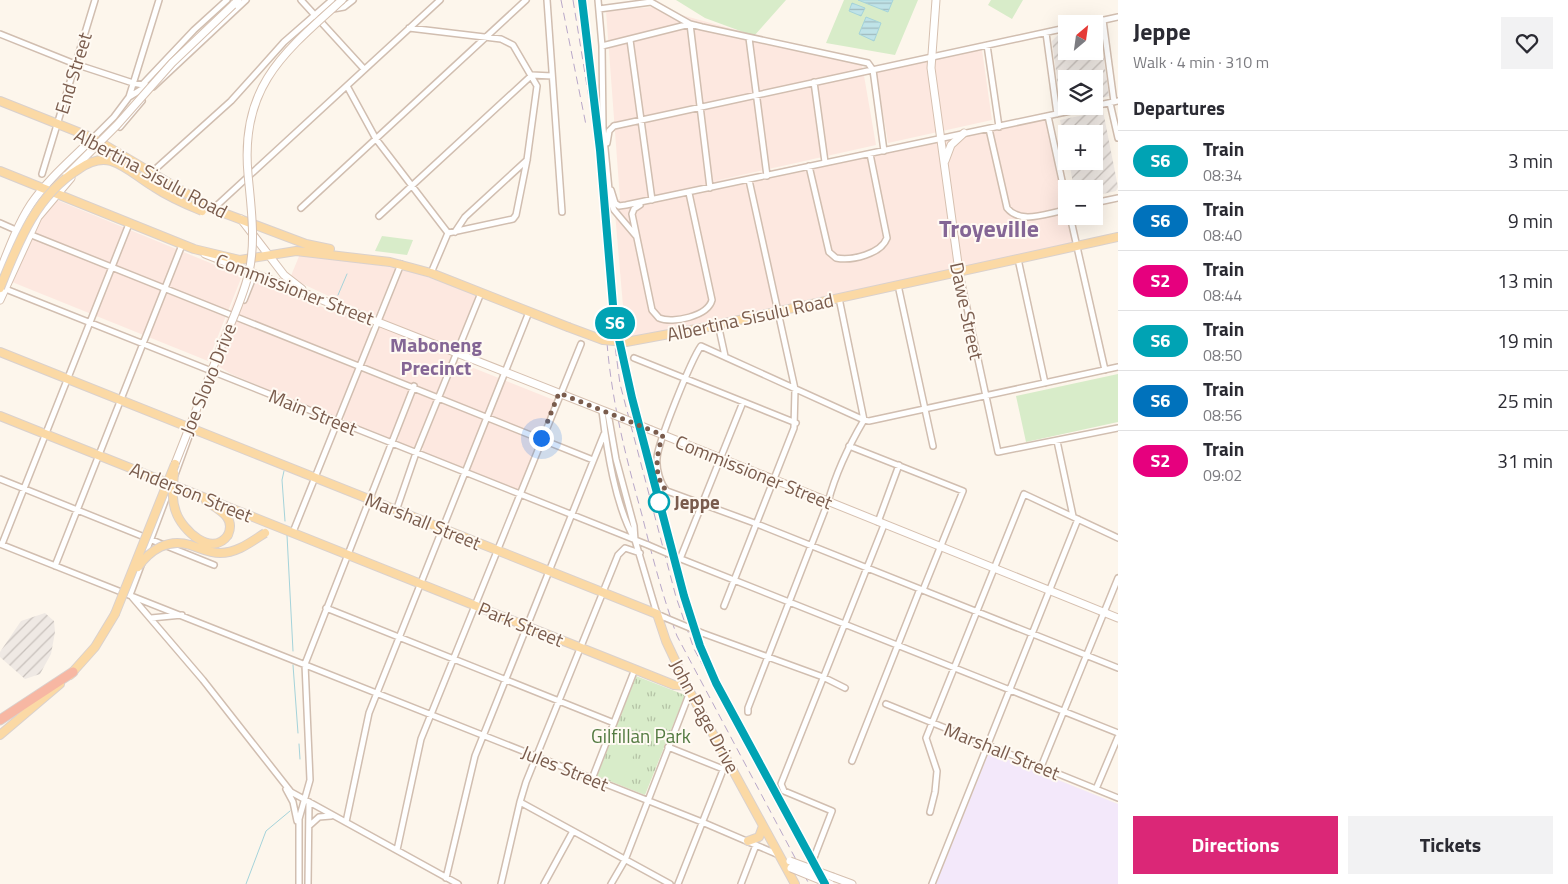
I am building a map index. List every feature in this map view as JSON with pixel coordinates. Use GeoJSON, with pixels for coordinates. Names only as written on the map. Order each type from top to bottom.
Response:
{"type":"FeatureCollection","features":[{"type":"Feature","properties":{"kind":"highway"},"geometry":{"type":"LineString","coordinates":[[0,720],[73,672]]}},
{"type":"Feature","properties":{"kind":"main road","name":"Joe Slovo Drive"},"geometry":{"type":"LineString","coordinates":[[0,736],[73,672],[95,647],[115,614],[240,300],[249,272],[252,222],[246,147],[256,100],[268,75],[283,56],[342,0]]}},
{"type":"Feature","properties":{"kind":"main road","name":"Dawe Street"},"geometry":{"type":"LineString","coordinates":[[936,0],[931,58],[959,271]]}},
{"type":"Feature","properties":{"kind":"main road"},"geometry":{"type":"LineString","coordinates":[[0,300],[2,288],[25,230],[55,191],[172,63],[233,2]]}},
{"type":"Feature","properties":{"kind":"main road","name":"Albertina Sisulu Road"},"geometry":{"type":"LineString","coordinates":[[0,101],[93,138],[213,209],[318,247],[373,256],[390,262]]}},
{"type":"Feature","properties":{"kind":"main road"},"geometry":{"type":"LineString","coordinates":[[944,166],[951,145],[964,134]]}},
{"type":"Feature","properties":{"kind":"main road"},"geometry":{"type":"LineString","coordinates":[[0,271],[16,230],[42,189],[93,138]]}},
{"type":"Feature","properties":{"kind":"main road"},"geometry":{"type":"LineString","coordinates":[[2,288],[31,235],[38,217],[55,191],[102,144]]}},
{"type":"Feature","properties":{"kind":"main road"},"geometry":{"type":"LineString","coordinates":[[55,191],[88,164],[106,160],[119,164],[166,195],[202,211],[208,212],[213,209]]}},
{"type":"Feature","properties":{"kind":"main road","name":"Commissioner Street"},"geometry":{"type":"LineString","coordinates":[[0,171],[42,189],[55,191],[129,224],[254,275],[378,321],[1118,618]]}},
{"type":"Feature","properties":{"kind":"main road"},"geometry":{"type":"LineString","coordinates":[[241,220],[288,280],[312,296]]}},
{"type":"Feature","properties":{"kind":"main road","name":"Albertina Sisulu Road"},"geometry":{"type":"LineString","coordinates":[[194,249],[240,260],[305,251],[401,264],[431,273],[602,340],[626,342],[718,324],[1118,237]]}},
{"type":"Feature","properties":{"kind":"main road","name":"Marshall Street"},"geometry":{"type":"LineString","coordinates":[[0,352],[658,614]]}},
{"type":"Feature","properties":{"kind":"main road","name":"Anderson Street"},"geometry":{"type":"LineString","coordinates":[[0,416],[382,568]]}},
{"type":"Feature","properties":{"kind":"main road"},"geometry":{"type":"LineString","coordinates":[[175,464],[174,504],[182,525],[194,537],[208,543],[218,543],[228,534],[231,526],[228,518],[194,493]]}},
{"type":"Feature","properties":{"kind":"main road"},"geometry":{"type":"LineString","coordinates":[[131,576],[147,556],[164,545],[184,543],[208,551],[228,552],[243,547],[265,533],[276,530],[291,531]]}},
{"type":"Feature","properties":{"kind":"main road","name":"Park Street"},"geometry":{"type":"LineString","coordinates":[[382,568],[674,685],[689,689]]}},
{"type":"Feature","properties":{"kind":"main road","name":"John Page Drive"},"geometry":{"type":"LineString","coordinates":[[658,614],[666,641],[689,689],[763,826],[775,854],[788,864],[795,884]]}},
{"type":"Feature","properties":{"kind":"main road"},"geometry":{"type":"LineString","coordinates":[[660,679],[672,678],[680,671]]}},
{"type":"Feature","properties":{"kind":"main road"},"geometry":{"type":"LineString","coordinates":[[748,841],[759,837],[763,826]]}},
{"type":"Feature","properties":{"kind":"main road"},"geometry":{"type":"LineString","coordinates":[[788,864],[832,881],[852,884]]}},
{"type":"Feature","properties":{"kind":"street"},"geometry":{"type":"LineString","coordinates":[[88,0],[95,1]]}},
{"type":"Feature","properties":{"kind":"street"},"geometry":{"type":"LineString","coordinates":[[93,138],[114,117],[128,97],[159,0]]}},
{"type":"Feature","properties":{"kind":"street"},"geometry":{"type":"LineString","coordinates":[[0,34],[75,64],[146,86],[158,84],[246,0]]}},
{"type":"Feature","properties":{"kind":"street"},"geometry":{"type":"LineString","coordinates":[[301,0],[364,69]]}},
{"type":"Feature","properties":{"kind":"street"},"geometry":{"type":"LineString","coordinates":[[151,173],[231,101],[279,48],[332,0]]}},
{"type":"Feature","properties":{"kind":"street"},"geometry":{"type":"LineString","coordinates":[[321,10],[344,7],[353,0]]}},
{"type":"Feature","properties":{"kind":"street"},"geometry":{"type":"LineString","coordinates":[[213,209],[440,0]]}},
{"type":"Feature","properties":{"kind":"street"},"geometry":{"type":"LineString","coordinates":[[301,208],[526,0]]}},
{"type":"Feature","properties":{"kind":"street"},"geometry":{"type":"LineString","coordinates":[[547,0],[562,212]]}},
{"type":"Feature","properties":{"kind":"street"},"geometry":{"type":"LineString","coordinates":[[598,0],[602,48],[603,128],[611,190],[610,200],[612,207],[636,236]]}},
{"type":"Feature","properties":{"kind":"street","name":"End Street"},"geometry":{"type":"LineString","coordinates":[[42,174],[95,1]]}},
{"type":"Feature","properties":{"kind":"street"},"geometry":{"type":"LineString","coordinates":[[102,144],[135,111],[146,86],[187,36],[233,2]]}},
{"type":"Feature","properties":{"kind":"street"},"geometry":{"type":"LineString","coordinates":[[599,9],[651,2],[690,24],[872,65],[884,151]]}},
{"type":"Feature","properties":{"kind":"street"},"geometry":{"type":"LineString","coordinates":[[1118,17],[1103,20],[1118,138]]}},
{"type":"Feature","properties":{"kind":"street"},"geometry":{"type":"LineString","coordinates":[[602,48],[690,24]]}},
{"type":"Feature","properties":{"kind":"street"},"geometry":{"type":"LineString","coordinates":[[690,24],[710,188]]}},
{"type":"Feature","properties":{"kind":"street"},"geometry":{"type":"LineString","coordinates":[[409,28],[485,37],[510,42],[532,75],[537,89],[528,160],[516,215],[509,220],[448,233]]}},
{"type":"Feature","properties":{"kind":"street"},"geometry":{"type":"LineString","coordinates":[[606,148],[609,131],[614,126],[1058,30]]}},
{"type":"Feature","properties":{"kind":"street"},"geometry":{"type":"LineString","coordinates":[[1046,32],[1057,114]]}},
{"type":"Feature","properties":{"kind":"street"},"geometry":{"type":"LineString","coordinates":[[749,38],[767,176]]}},
{"type":"Feature","properties":{"kind":"street"},"geometry":{"type":"LineString","coordinates":[[630,40],[650,201]]}},
{"type":"Feature","properties":{"kind":"street"},"geometry":{"type":"LineString","coordinates":[[987,45],[999,127]]}},
{"type":"Feature","properties":{"kind":"street"},"geometry":{"type":"LineString","coordinates":[[602,48],[604,55],[606,119],[614,126]]}},
{"type":"Feature","properties":{"kind":"street"},"geometry":{"type":"LineString","coordinates":[[379,216],[532,75],[552,76]]}},
{"type":"Feature","properties":{"kind":"street"},"geometry":{"type":"LineString","coordinates":[[814,82],[826,162]]}},
{"type":"Feature","properties":{"kind":"street"},"geometry":{"type":"LineString","coordinates":[[128,97],[146,86]]}},
{"type":"Feature","properties":{"kind":"street"},"geometry":{"type":"LineString","coordinates":[[346,86],[376,139],[448,233]]}},
{"type":"Feature","properties":{"kind":"street"},"geometry":{"type":"LineString","coordinates":[[611,190],[619,206],[650,201],[1114,102]]}},
{"type":"Feature","properties":{"kind":"street"},"geometry":{"type":"LineString","coordinates":[[1048,116],[1062,180]]}},
{"type":"Feature","properties":{"kind":"street"},"geometry":{"type":"LineString","coordinates":[[989,129],[1007,208],[1023,218],[1058,211]]}},
{"type":"Feature","properties":{"kind":"street"},"geometry":{"type":"LineString","coordinates":[[809,166],[831,256],[841,259],[874,252],[884,245],[887,235],[870,154]]}},
{"type":"Feature","properties":{"kind":"street"},"geometry":{"type":"LineString","coordinates":[[455,232],[465,217],[528,160]]}},
{"type":"Feature","properties":{"kind":"street"},"geometry":{"type":"LineString","coordinates":[[724,606],[796,423],[795,389],[749,180]]}},
{"type":"Feature","properties":{"kind":"street"},"geometry":{"type":"LineString","coordinates":[[650,201],[633,211],[636,236],[652,310],[659,318],[671,320],[701,313],[711,303],[711,292],[689,193]]}},
{"type":"Feature","properties":{"kind":"street"},"geometry":{"type":"LineString","coordinates":[[1103,201],[1118,198]]}},
{"type":"Feature","properties":{"kind":"street"},"geometry":{"type":"LineString","coordinates":[[0,223],[414,386],[593,460]]}},
{"type":"Feature","properties":{"kind":"street"},"geometry":{"type":"LineString","coordinates":[[1,544],[129,224]]}},
{"type":"Feature","properties":{"kind":"street"},"geometry":{"type":"LineString","coordinates":[[1072,225],[1105,370]]}},
{"type":"Feature","properties":{"kind":"street"},"geometry":{"type":"LineString","coordinates":[[431,273],[448,233]]}},
{"type":"Feature","properties":{"kind":"street"},"geometry":{"type":"LineString","coordinates":[[55,566],[167,288],[182,245]]}},
{"type":"Feature","properties":{"kind":"street"},"geometry":{"type":"LineString","coordinates":[[1018,259],[1045,383]]}},
{"type":"Feature","properties":{"kind":"street"},"geometry":{"type":"LineString","coordinates":[[291,531],[338,421],[401,264]]}},
{"type":"Feature","properties":{"kind":"street","name":"Dawe Street"},"geometry":{"type":"LineString","coordinates":[[959,271],[998,452],[1057,440]]}},
{"type":"Feature","properties":{"kind":"street"},"geometry":{"type":"LineString","coordinates":[[254,275],[192,428],[130,594],[285,787],[294,808],[298,829],[299,884]]}},
{"type":"Feature","properties":{"kind":"street"},"geometry":{"type":"LineString","coordinates":[[898,285],[933,446]]}},
{"type":"Feature","properties":{"kind":"street","name":"Main Street"},"geometry":{"type":"LineString","coordinates":[[2,288],[637,541]]}},
{"type":"Feature","properties":{"kind":"street"},"geometry":{"type":"LineString","coordinates":[[396,511],[416,453],[458,353],[480,293]]}},
{"type":"Feature","properties":{"kind":"street"},"geometry":{"type":"LineString","coordinates":[[748,712],[767,658],[812,546],[836,475],[849,446],[864,420],[839,298]]}},
{"type":"Feature","properties":{"kind":"street"},"geometry":{"type":"LineString","coordinates":[[346,822],[369,713],[529,312]]}},
{"type":"Feature","properties":{"kind":"street"},"geometry":{"type":"LineString","coordinates":[[718,324],[725,356]]}},
{"type":"Feature","properties":{"kind":"street"},"geometry":{"type":"LineString","coordinates":[[397,850],[419,747],[431,714],[518,494],[581,344]]}},
{"type":"Feature","properties":{"kind":"street"},"geometry":{"type":"LineString","coordinates":[[1118,367],[925,409],[864,420],[701,346],[663,435],[656,462],[664,488],[667,491],[868,567],[1118,668]]}},
{"type":"Feature","properties":{"kind":"street"},"geometry":{"type":"LineString","coordinates":[[634,358],[796,423]]}},
{"type":"Feature","properties":{"kind":"street"},"geometry":{"type":"LineString","coordinates":[[308,884],[308,792],[310,780],[305,664],[414,386]]}},
{"type":"Feature","properties":{"kind":"street"},"geometry":{"type":"LineString","coordinates":[[678,558],[744,402]]}},
{"type":"Feature","properties":{"kind":"street","name":"John Page Drive"},"geometry":{"type":"LineString","coordinates":[[607,412],[604,434],[626,524],[637,541]]}},
{"type":"Feature","properties":{"kind":"street","name":"John Page Drive"},"geometry":{"type":"LineString","coordinates":[[607,412],[611,438],[640,553],[658,614]]}},
{"type":"Feature","properties":{"kind":"street"},"geometry":{"type":"LineString","coordinates":[[932,884],[1049,591],[1076,518],[1057,440],[1118,428]]}},
{"type":"Feature","properties":{"kind":"street"},"geometry":{"type":"LineString","coordinates":[[446,878],[470,772],[604,434]]}},
{"type":"Feature","properties":{"kind":"street"},"geometry":{"type":"LineString","coordinates":[[849,446],[963,491],[923,590],[920,589],[852,761]]}},
{"type":"Feature","properties":{"kind":"street"},"geometry":{"type":"LineString","coordinates":[[809,872],[832,811],[782,789],[781,784],[868,567],[899,465]]}},
{"type":"Feature","properties":{"kind":"street"},"geometry":{"type":"LineString","coordinates":[[0,479],[214,565]]}},
{"type":"Feature","properties":{"kind":"street"},"geometry":{"type":"LineString","coordinates":[[930,812],[937,781],[934,760],[926,743],[1024,494],[1118,538]]}},
{"type":"Feature","properties":{"kind":"street"},"geometry":{"type":"LineString","coordinates":[[637,541],[1118,733]]}},
{"type":"Feature","properties":{"kind":"street","name":"Jules Street"},"geometry":{"type":"LineString","coordinates":[[1,544],[185,615],[702,822],[775,854]]}},
{"type":"Feature","properties":{"kind":"street"},"geometry":{"type":"LineString","coordinates":[[501,884],[520,802],[602,592],[619,552],[628,548],[640,553]]}},
{"type":"Feature","properties":{"kind":"street"},"geometry":{"type":"LineString","coordinates":[[1041,767],[1118,578]]}},
{"type":"Feature","properties":{"kind":"street"},"geometry":{"type":"LineString","coordinates":[[326,608],[614,723]]}},
{"type":"Feature","properties":{"kind":"street","name":"Marshall Street"},"geometry":{"type":"LineString","coordinates":[[658,614],[767,658],[823,677],[845,688]]}},
{"type":"Feature","properties":{"kind":"street"},"geometry":{"type":"LineString","coordinates":[[151,618],[185,615]]}},
{"type":"Feature","properties":{"kind":"street"},"geometry":{"type":"LineString","coordinates":[[592,779],[635,669]]}},
{"type":"Feature","properties":{"kind":"street"},"geometry":{"type":"LineString","coordinates":[[612,884],[625,860],[689,689]]}},
{"type":"Feature","properties":{"kind":"street","name":"Marshall Street"},"geometry":{"type":"LineString","coordinates":[[886,704],[1118,798]]}},
{"type":"Feature","properties":{"kind":"street"},"geometry":{"type":"LineString","coordinates":[[1096,789],[1118,737]]}},
{"type":"Feature","properties":{"kind":"street"},"geometry":{"type":"LineString","coordinates":[[668,747],[724,769]]}},
{"type":"Feature","properties":{"kind":"street"},"geometry":{"type":"LineString","coordinates":[[678,884],[727,760]]}},
{"type":"Feature","properties":{"kind":"street"},"geometry":{"type":"LineString","coordinates":[[285,787],[309,803],[458,884]]}},
{"type":"Feature","properties":{"kind":"street"},"geometry":{"type":"LineString","coordinates":[[298,829],[304,800],[308,792]]}},
{"type":"Feature","properties":{"kind":"street"},"geometry":{"type":"LineString","coordinates":[[520,802],[670,884]]}},
{"type":"Feature","properties":{"kind":"street"},"geometry":{"type":"LineString","coordinates":[[308,826],[319,817],[334,816]]}},
{"type":"Feature","properties":{"kind":"street"},"geometry":{"type":"LineString","coordinates":[[544,884],[573,831]]}},
{"type":"Feature","properties":{"kind":"street"},"geometry":{"type":"LineString","coordinates":[[741,884],[756,845]]}},
{"type":"Feature","properties":{"kind":"shaded area"},"geometry":{"type":"Polygon","coordinates":[[[652,7],[862,64],[876,145],[710,182],[1048,116],[1058,160],[1058,170],[1060,170],[1062,180],[1058,180],[1058,225],[1073,225],[1078,246],[626,341],[614,201],[620,199],[606,11],[652,7]]]}},
{"type":"Feature","properties":{"kind":"shaded area"},"geometry":{"type":"Polygon","coordinates":[[[1058,35],[1058,60],[1103,60],[1103,54],[1109,96],[1103,98],[1103,70],[1058,70],[1058,87],[1052,41],[1058,35]]]}},
{"type":"Feature","properties":{"kind":"shaded area"},"geometry":{"type":"Polygon","coordinates":[[[982,50],[992,120],[888,143],[876,72],[982,50]]]}},
{"type":"Feature","properties":{"kind":"shaded area"},"geometry":{"type":"Polygon","coordinates":[[[1103,111],[1118,187],[1116,191],[1103,194],[1103,180],[1072,180],[1071,170],[1103,170],[1103,125],[1061,125],[1060,120],[1084,115],[1103,115],[1103,111]]]}},
{"type":"Feature","properties":{"kind":"shaded area"},"geometry":{"type":"Polygon","coordinates":[[[57,200],[242,276],[208,361],[12,282],[44,214],[57,200]]]}},
{"type":"Feature","properties":{"kind":"shaded area","name":"Maboneng Precinct"},"geometry":{"type":"Polygon","coordinates":[[[300,254],[396,268],[371,326],[377,329],[403,268],[476,295],[451,359],[559,402],[522,492],[422,452],[423,448],[418,446],[415,449],[397,442],[399,436],[393,434],[391,439],[344,421],[344,416],[338,414],[336,418],[231,374],[210,361],[244,275],[337,313],[335,299],[290,278],[300,254]]]}},
{"type":"Feature","properties":{"kind":"shaded area"},"geometry":{"type":"Polygon","coordinates":[[[45,613],[54,621],[55,632],[51,654],[40,674],[25,679],[0,657],[0,652],[21,621],[45,613]]]}},
{"type":"Feature","properties":{"kind":"shaded area"},"geometry":{"type":"Polygon","coordinates":[[[989,752],[1118,804],[1118,884],[936,884],[989,752]]]}},
{"type":"Feature","properties":{"kind":"green space"},"geometry":{"type":"Polygon","coordinates":[[[676,0],[786,0],[754,36],[705,18],[676,0]]]}},
{"type":"Feature","properties":{"kind":"green space"},"geometry":{"type":"Polygon","coordinates":[[[844,0],[918,0],[895,55],[826,43],[844,0]]]}},
{"type":"Feature","properties":{"kind":"green space"},"geometry":{"type":"Polygon","coordinates":[[[991,0],[1023,0],[1012,19],[988,5],[991,0]]]}},
{"type":"Feature","properties":{"kind":"green space"},"geometry":{"type":"Polygon","coordinates":[[[382,236],[413,240],[407,255],[375,251],[382,236]]]}},
{"type":"Feature","properties":{"kind":"green space"},"geometry":{"type":"Polygon","coordinates":[[[1118,374],[1118,422],[1026,442],[1016,396],[1118,374]]]}},
{"type":"Feature","properties":{"kind":"green space","name":"Gilfillan Park"},"geometry":{"type":"Polygon","coordinates":[[[636,676],[685,695],[645,795],[597,776],[636,676]]]}},
{"type":"Feature","properties":{"kind":"green space"},"geometry":{"type":"Polygon","coordinates":[[[618,741],[636,749],[622,783],[604,775],[618,741]]]}},
{"type":"Feature","properties":{"kind":"water"},"geometry":{"type":"Polygon","coordinates":[[[858,0],[893,0],[888,12],[858,0]]]}},
{"type":"Feature","properties":{"kind":"water"},"geometry":{"type":"Polygon","coordinates":[[[852,3],[865,8],[861,16],[849,11],[852,3]]]}},
{"type":"Feature","properties":{"kind":"water"},"geometry":{"type":"Polygon","coordinates":[[[866,17],[881,23],[874,41],[859,34],[866,17]]]}},
{"type":"Feature","properties":{"kind":"waterway"},"geometry":{"type":"LineString","coordinates":[[338,295],[347,274]]}},
{"type":"Feature","properties":{"kind":"waterway"},"geometry":{"type":"LineString","coordinates":[[284,471],[282,480],[285,521]]}},
{"type":"Feature","properties":{"kind":"waterway"},"geometry":{"type":"LineString","coordinates":[[287,535],[293,651]]}},
{"type":"Feature","properties":{"kind":"waterway"},"geometry":{"type":"LineString","coordinates":[[293,665],[298,733]]}},
{"type":"Feature","properties":{"kind":"waterway"},"geometry":{"type":"LineString","coordinates":[[299,744],[300,759]]}},
{"type":"Feature","properties":{"kind":"waterway"},"geometry":{"type":"LineString","coordinates":[[246,884],[266,831],[290,811]]}},
{"type":"Feature","properties":{"kind":"railway"},"geometry":{"type":"LineString","coordinates":[[561,0],[586,125]]}},
{"type":"Feature","properties":{"kind":"railway"},"geometry":{"type":"LineString","coordinates":[[573,0],[596,141],[610,308],[620,384],[676,597],[694,649],[822,884]]}},
{"type":"Feature","properties":{"kind":"railway"},"geometry":{"type":"LineString","coordinates":[[582,0],[589,55]]}},
{"type":"Feature","properties":{"kind":"railway"},"geometry":{"type":"LineString","coordinates":[[607,343],[612,387],[625,451],[658,576],[677,636],[809,884]]}},
{"type":"Feature","properties":{"kind":"railway"},"geometry":{"type":"LineString","coordinates":[[624,367],[695,633]]}},
{"type":"Feature","properties":{"kind":"train","name":"S6"},"geometry":{"type":"LineString","coordinates":[[582,0],[600,150],[614,317],[622,359],[684,596],[700,646],[716,683],[825,884]]}},
{"type":"Feature","properties":{"kind":"place","name":"Jeppe"},"geometry":{"type":"Point","coordinates":[659,502]}},
{"type":"Feature","properties":{"kind":"district","name":"Troyeville"},"geometry":{"type":"Point","coordinates":[989,229]}},
{"type":"Feature","properties":{"kind":"district","name":"Maboneng Precinct"},"geometry":{"type":"Point","coordinates":[436,356]}},
{"type":"Feature","properties":{"kind":"route"},"geometry":{"type":"LineString","coordinates":[[541,438],[559,393],[663,435],[656,462],[663,485],[667,491],[659,502]]}}]}
